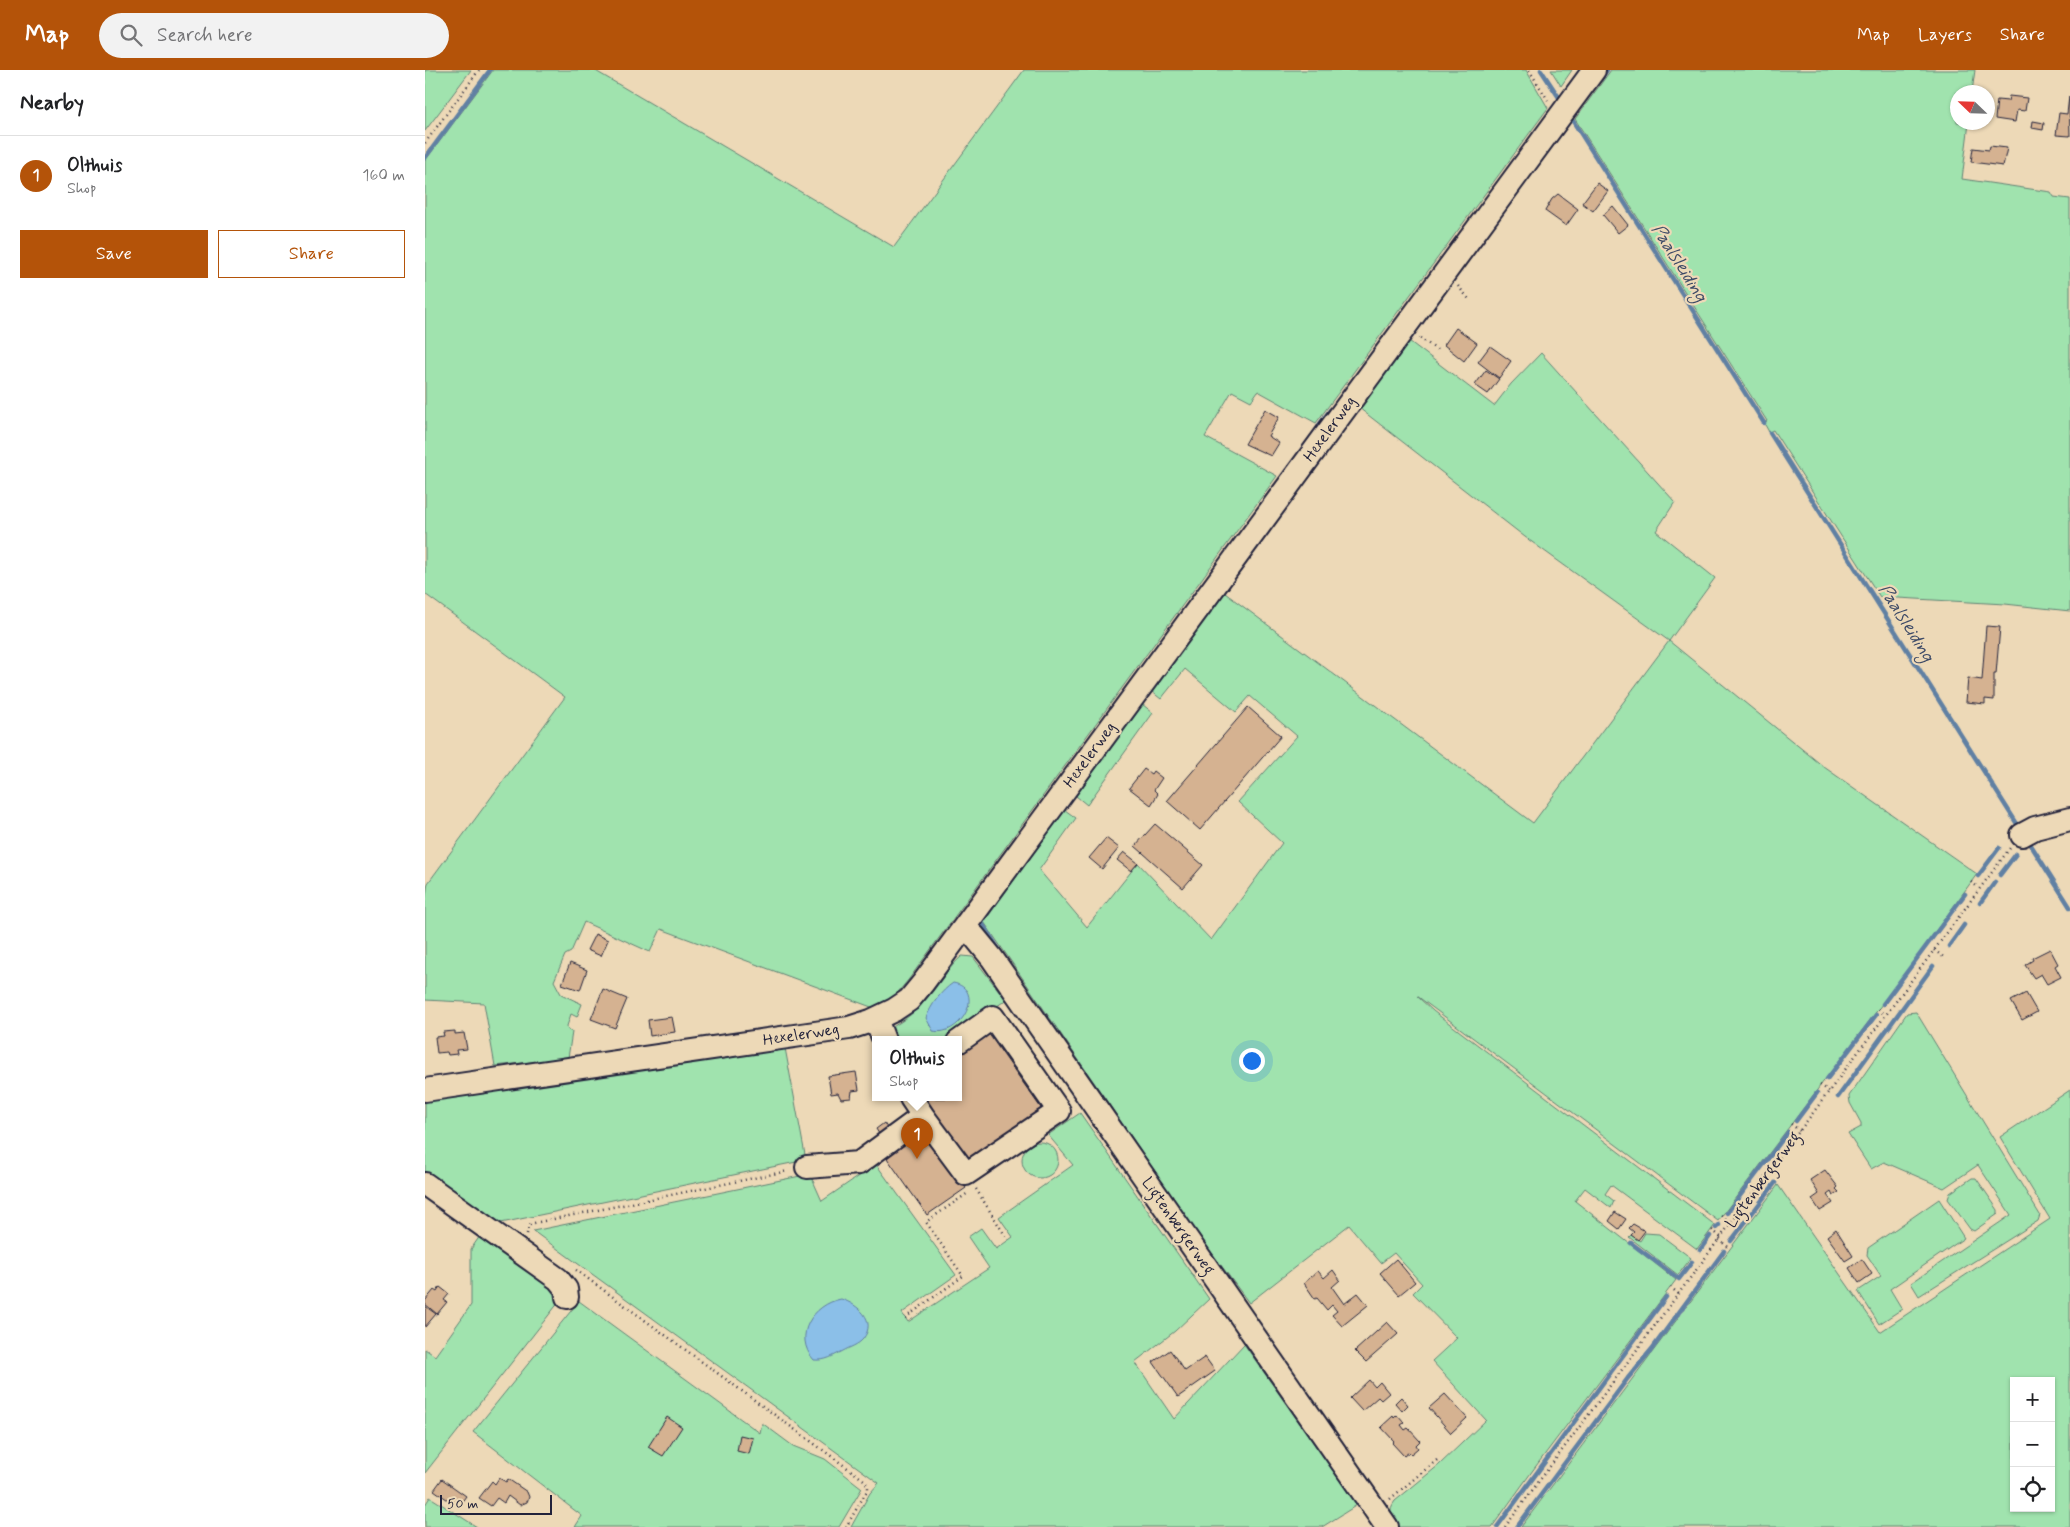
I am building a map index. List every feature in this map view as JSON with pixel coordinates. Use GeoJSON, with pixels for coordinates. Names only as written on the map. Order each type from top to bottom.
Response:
{"type":"FeatureCollection","features":[{"type":"Feature","properties":{"kind":"street","name":"Hexelerweg"},"geometry":{"type":"LineString","coordinates":[[425,1090],[840,1029],[876,1019],[909,1000],[965,928],[1595,70]]}},
{"type":"Feature","properties":{"kind":"street"},"geometry":{"type":"LineString","coordinates":[[2022,835],[2035,828],[2070,819]]}},
{"type":"Feature","properties":{"kind":"street","name":"Ligtenbergerweg"},"geometry":{"type":"LineString","coordinates":[[965,928],[992,958],[1381,1519]]}},
{"type":"Feature","properties":{"kind":"street"},"geometry":{"type":"LineString","coordinates":[[807,1167],[859,1163],[917,1107],[966,1174],[1059,1111],[993,1018],[962,1039]]}},
{"type":"Feature","properties":{"kind":"street"},"geometry":{"type":"LineString","coordinates":[[876,1019],[883,1036]]}},
{"type":"Feature","properties":{"kind":"street"},"geometry":{"type":"LineString","coordinates":[[425,1184],[558,1279],[566,1289],[567,1297]]}},
{"type":"Feature","properties":{"kind":"path"},"geometry":{"type":"LineString","coordinates":[[425,143],[479,70]]}},
{"type":"Feature","properties":{"kind":"path"},"geometry":{"type":"LineString","coordinates":[[1529,70],[1562,114]]}},
{"type":"Feature","properties":{"kind":"path","name":"Ligtenbergerweg"},"geometry":{"type":"LineString","coordinates":[[1505,1527],[1979,888],[2006,852],[2022,835]]}},
{"type":"Feature","properties":{"kind":"path"},"geometry":{"type":"LineString","coordinates":[[1971,882],[1979,888]]}},
{"type":"Feature","properties":{"kind":"path"},"geometry":{"type":"LineString","coordinates":[[1934,950],[1946,959]]}},
{"type":"Feature","properties":{"kind":"path"},"geometry":{"type":"LineString","coordinates":[[1877,1009],[1885,1015]]}},
{"type":"Feature","properties":{"kind":"path"},"geometry":{"type":"LineString","coordinates":[[1820,1085],[1829,1091]]}},
{"type":"Feature","properties":{"kind":"path"},"geometry":{"type":"LineString","coordinates":[[1791,1124],[1800,1131]]}},
{"type":"Feature","properties":{"kind":"path"},"geometry":{"type":"LineString","coordinates":[[529,1236],[527,1229],[530,1224],[534,1223],[807,1167]]}},
{"type":"Feature","properties":{"kind":"path"},"geometry":{"type":"LineString","coordinates":[[905,1318],[963,1276],[926,1222],[975,1188],[1008,1240]]}},
{"type":"Feature","properties":{"kind":"path"},"geometry":{"type":"LineString","coordinates":[[1721,1216],[1731,1224]]}},
{"type":"Feature","properties":{"kind":"path"},"geometry":{"type":"LineString","coordinates":[[1712,1230],[1731,1249]]}},
{"type":"Feature","properties":{"kind":"path"},"geometry":{"type":"LineString","coordinates":[[569,1265],[864,1480],[868,1489],[846,1527]]}},
{"type":"Feature","properties":{"kind":"path"},"geometry":{"type":"LineString","coordinates":[[1670,1287],[1679,1294]]}},
{"type":"Feature","properties":{"kind":"path"},"geometry":{"type":"LineString","coordinates":[[1381,1519],[1437,1460]]}},
{"type":"Feature","properties":{"kind":"green space"},"geometry":{"type":"Polygon","coordinates":[[[425,70],[471,70],[425,131],[425,70]]]}},
{"type":"Feature","properties":{"kind":"green space"},"geometry":{"type":"Polygon","coordinates":[[[493,70],[594,70],[894,247],[1024,70],[1526,70],[1548,108],[1316,423],[1258,391],[1251,401],[1232,391],[1205,437],[1277,476],[894,997],[874,1008],[661,929],[650,952],[584,922],[571,952],[565,955],[554,981],[561,994],[582,1004],[577,1017],[571,1014],[567,1026],[568,1030],[572,1032],[568,1058],[495,1066],[484,1003],[425,1000],[425,902],[428,883],[565,697],[425,594],[425,161],[493,70]]]}},
{"type":"Feature","properties":{"kind":"green space"},"geometry":{"type":"Polygon","coordinates":[[[1551,70],[1572,70],[1561,86],[1551,70]]]}},
{"type":"Feature","properties":{"kind":"green space"},"geometry":{"type":"Polygon","coordinates":[[[1611,70],[1975,70],[1973,85],[1950,85],[1950,130],[1968,130],[1962,179],[2051,192],[2054,197],[2070,199],[2070,611],[2005,604],[1880,597],[1773,430],[1769,432],[1764,423],[1767,421],[1575,119],[1611,70]]]}},
{"type":"Feature","properties":{"kind":"green space"},"geometry":{"type":"Polygon","coordinates":[[[1409,341],[1494,406],[1511,384],[1541,353],[1675,502],[1656,531],[1715,578],[1669,641],[1525,537],[1359,408],[1409,341]]]}},
{"type":"Feature","properties":{"kind":"green space"},"geometry":{"type":"Polygon","coordinates":[[[1225,593],[1533,823],[1669,641],[1824,767],[1977,874],[1898,983],[1718,1221],[1417,996],[1433,1011],[1715,1225],[1697,1249],[1611,1185],[1605,1194],[1614,1201],[1611,1208],[1585,1188],[1575,1201],[1676,1280],[1492,1527],[1396,1527],[1391,1514],[1391,1508],[1395,1501],[1439,1465],[1486,1420],[1432,1361],[1457,1338],[1413,1293],[1422,1284],[1394,1253],[1381,1263],[1349,1225],[1249,1303],[1200,1237],[984,922],[1065,810],[1076,818],[1039,870],[1087,927],[1138,863],[1211,940],[1282,843],[1238,802],[1297,736],[1250,696],[1236,712],[1185,669],[1161,699],[1151,691],[1225,593]]]}},
{"type":"Feature","properties":{"kind":"green space"},"geometry":{"type":"Polygon","coordinates":[[[1142,704],[1153,713],[1087,805],[1076,796],[1142,704]]]}},
{"type":"Feature","properties":{"kind":"green space"},"geometry":{"type":"Polygon","coordinates":[[[962,956],[973,957],[1006,1000],[953,1036],[892,1036],[889,1029],[906,1019],[920,1006],[962,956]]]}},
{"type":"Feature","properties":{"kind":"green space"},"geometry":{"type":"Polygon","coordinates":[[[1916,1012],[2040,1215],[2038,1221],[1919,1296],[1911,1283],[2011,1215],[1978,1165],[1944,1188],[1884,1162],[1871,1169],[1848,1134],[1861,1127],[1861,1123],[1850,1103],[1849,1096],[1907,1013],[1916,1012]]]}},
{"type":"Feature","properties":{"kind":"green space"},"geometry":{"type":"Polygon","coordinates":[[[785,1048],[806,1160],[501,1223],[502,1229],[425,1173],[425,1098],[785,1048]]]}},
{"type":"Feature","properties":{"kind":"green space"},"geometry":{"type":"Polygon","coordinates":[[[2070,1090],[2070,1527],[1521,1527],[1778,1185],[1880,1332],[2050,1219],[2000,1137],[2070,1090]]]}},
{"type":"Feature","properties":{"kind":"green space"},"geometry":{"type":"Polygon","coordinates":[[[1080,1113],[1209,1299],[1175,1331],[1135,1362],[1174,1419],[1244,1344],[1357,1505],[1322,1527],[851,1527],[870,1493],[879,1483],[533,1231],[810,1174],[822,1201],[876,1164],[956,1275],[902,1313],[908,1322],[989,1268],[968,1237],[981,1228],[996,1249],[1013,1237],[999,1217],[1073,1165],[1048,1135],[1080,1113]]]}},
{"type":"Feature","properties":{"kind":"green space"},"geometry":{"type":"Polygon","coordinates":[[[1040,1142],[1053,1147],[1058,1160],[1053,1173],[1040,1178],[1027,1173],[1022,1160],[1027,1147],[1040,1142]]]}},
{"type":"Feature","properties":{"kind":"green space"},"geometry":{"type":"Polygon","coordinates":[[[1972,1178],[1976,1178],[1998,1210],[1998,1214],[1974,1231],[1970,1229],[1948,1199],[1950,1193],[1972,1178]]]}},
{"type":"Feature","properties":{"kind":"green space"},"geometry":{"type":"Polygon","coordinates":[[[1939,1199],[1964,1238],[1890,1289],[1902,1309],[1879,1324],[1858,1291],[1881,1276],[1867,1255],[1868,1248],[1939,1199]]]}},
{"type":"Feature","properties":{"kind":"green space"},"geometry":{"type":"Polygon","coordinates":[[[1645,1233],[1659,1234],[1691,1258],[1678,1275],[1629,1237],[1631,1235],[1640,1241],[1645,1233]]]}},
{"type":"Feature","properties":{"kind":"green space"},"geometry":{"type":"Polygon","coordinates":[[[480,1236],[560,1296],[559,1302],[425,1473],[425,1349],[435,1356],[471,1305],[471,1249],[480,1236]]]}},
{"type":"Feature","properties":{"kind":"green space"},"geometry":{"type":"Polygon","coordinates":[[[579,1301],[760,1433],[762,1423],[793,1446],[825,1459],[862,1488],[839,1527],[575,1527],[582,1516],[473,1432],[579,1301]]]}},
{"type":"Feature","properties":{"kind":"green space"},"geometry":{"type":"Polygon","coordinates":[[[430,1497],[477,1527],[425,1527],[425,1505],[430,1497]]]}},
{"type":"Feature","properties":{"kind":"water"},"geometry":{"type":"Polygon","coordinates":[[[953,983],[963,987],[968,994],[969,1003],[966,1012],[953,1027],[943,1031],[933,1031],[926,1018],[937,999],[953,983]]]}},
{"type":"Feature","properties":{"kind":"water"},"geometry":{"type":"Polygon","coordinates":[[[841,1299],[847,1301],[864,1314],[868,1325],[867,1332],[863,1339],[854,1346],[829,1358],[814,1360],[808,1351],[805,1331],[814,1314],[831,1302],[841,1299]]]}},
{"type":"Feature","properties":{"kind":"building"},"geometry":{"type":"Polygon","coordinates":[[[2009,96],[2027,98],[2025,111],[2017,110],[2015,122],[1995,119],[1997,100],[2008,101],[2009,96]]]}},
{"type":"Feature","properties":{"kind":"building"},"geometry":{"type":"Polygon","coordinates":[[[2069,96],[2070,136],[2056,135],[2059,113],[2067,114],[2069,96]]]}},
{"type":"Feature","properties":{"kind":"building"},"geometry":{"type":"Polygon","coordinates":[[[2033,121],[2044,123],[2043,130],[2032,128],[2033,121]]]}},
{"type":"Feature","properties":{"kind":"building"},"geometry":{"type":"Polygon","coordinates":[[[1990,146],[2007,148],[2003,166],[1971,162],[1973,148],[1989,150],[1990,146]]]}},
{"type":"Feature","properties":{"kind":"building"},"geometry":{"type":"Polygon","coordinates":[[[1597,183],[1608,191],[1593,211],[1582,203],[1597,183]]]}},
{"type":"Feature","properties":{"kind":"building"},"geometry":{"type":"Polygon","coordinates":[[[1558,194],[1578,209],[1566,226],[1545,211],[1552,199],[1558,194]]]}},
{"type":"Feature","properties":{"kind":"building"},"geometry":{"type":"Polygon","coordinates":[[[1613,206],[1628,225],[1618,233],[1603,215],[1613,206]]]}},
{"type":"Feature","properties":{"kind":"building"},"geometry":{"type":"Polygon","coordinates":[[[1456,328],[1477,343],[1464,361],[1444,345],[1456,328]]]}},
{"type":"Feature","properties":{"kind":"building"},"geometry":{"type":"Polygon","coordinates":[[[1490,346],[1511,361],[1499,378],[1478,362],[1490,346]]]}},
{"type":"Feature","properties":{"kind":"building"},"geometry":{"type":"Polygon","coordinates":[[[1486,370],[1499,379],[1488,394],[1475,385],[1486,370]]]}},
{"type":"Feature","properties":{"kind":"building"},"geometry":{"type":"Polygon","coordinates":[[[1265,409],[1279,417],[1268,436],[1279,443],[1271,456],[1245,444],[1265,409]]]}},
{"type":"Feature","properties":{"kind":"building"},"geometry":{"type":"Polygon","coordinates":[[[1986,626],[2000,627],[1996,674],[1994,674],[1994,700],[1985,699],[1985,704],[1966,702],[1968,678],[1982,680],[1986,626]]]}},
{"type":"Feature","properties":{"kind":"building"},"geometry":{"type":"Polygon","coordinates":[[[1248,707],[1281,736],[1200,830],[1167,801],[1248,707]]]}},
{"type":"Feature","properties":{"kind":"building"},"geometry":{"type":"Polygon","coordinates":[[[1144,769],[1151,774],[1153,771],[1162,778],[1154,790],[1158,794],[1151,805],[1129,788],[1144,769]]]}},
{"type":"Feature","properties":{"kind":"building"},"geometry":{"type":"Polygon","coordinates":[[[1155,824],[1203,865],[1183,888],[1135,846],[1155,824]]]}},
{"type":"Feature","properties":{"kind":"building"},"geometry":{"type":"Polygon","coordinates":[[[1106,838],[1119,848],[1102,869],[1089,858],[1106,838]]]}},
{"type":"Feature","properties":{"kind":"building"},"geometry":{"type":"Polygon","coordinates":[[[1124,852],[1138,863],[1131,871],[1117,860],[1124,852]]]}},
{"type":"Feature","properties":{"kind":"building"},"geometry":{"type":"Polygon","coordinates":[[[595,934],[608,940],[601,956],[587,950],[595,934]]]}},
{"type":"Feature","properties":{"kind":"building"},"geometry":{"type":"Polygon","coordinates":[[[2050,949],[2058,964],[2055,966],[2061,977],[2047,984],[2041,974],[2034,978],[2025,965],[2033,960],[2032,958],[2050,949]]]}},
{"type":"Feature","properties":{"kind":"building"},"geometry":{"type":"Polygon","coordinates":[[[570,963],[587,970],[580,990],[562,984],[570,963]]]}},
{"type":"Feature","properties":{"kind":"building"},"geometry":{"type":"Polygon","coordinates":[[[603,989],[627,999],[615,1028],[591,1019],[603,989]]]}},
{"type":"Feature","properties":{"kind":"building"},"geometry":{"type":"Polygon","coordinates":[[[2026,993],[2037,1012],[2022,1020],[2011,1001],[2026,993]]]}},
{"type":"Feature","properties":{"kind":"building"},"geometry":{"type":"Polygon","coordinates":[[[672,1017],[675,1032],[650,1036],[648,1020],[672,1017]]]}},
{"type":"Feature","properties":{"kind":"building"},"geometry":{"type":"Polygon","coordinates":[[[986,1030],[1043,1111],[967,1164],[923,1101],[962,1101],[962,1046],[986,1030]]]}},
{"type":"Feature","properties":{"kind":"building"},"geometry":{"type":"Polygon","coordinates":[[[455,1031],[455,1034],[464,1033],[467,1049],[456,1050],[457,1054],[437,1053],[435,1037],[444,1036],[443,1032],[455,1031]]]}},
{"type":"Feature","properties":{"kind":"building"},"geometry":{"type":"Polygon","coordinates":[[[856,1072],[859,1090],[852,1091],[851,1098],[841,1099],[838,1093],[831,1094],[828,1076],[856,1072]]]}},
{"type":"Feature","properties":{"kind":"building"},"geometry":{"type":"Polygon","coordinates":[[[884,1123],[889,1131],[881,1137],[876,1129],[884,1123]]]}},
{"type":"Feature","properties":{"kind":"building"},"geometry":{"type":"Polygon","coordinates":[[[921,1124],[966,1188],[927,1215],[882,1151],[921,1124]]]}},
{"type":"Feature","properties":{"kind":"building"},"geometry":{"type":"Polygon","coordinates":[[[1825,1170],[1838,1187],[1836,1189],[1839,1192],[1833,1196],[1831,1192],[1827,1195],[1833,1203],[1820,1211],[1812,1199],[1819,1194],[1810,1180],[1825,1170]]]}},
{"type":"Feature","properties":{"kind":"building"},"geometry":{"type":"Polygon","coordinates":[[[1615,1212],[1626,1219],[1619,1229],[1609,1221],[1615,1212]]]}},
{"type":"Feature","properties":{"kind":"building"},"geometry":{"type":"Polygon","coordinates":[[[1633,1224],[1645,1231],[1638,1240],[1631,1235],[1634,1232],[1629,1228],[1633,1224]]]}},
{"type":"Feature","properties":{"kind":"building"},"geometry":{"type":"Polygon","coordinates":[[[1836,1229],[1853,1256],[1845,1261],[1827,1236],[1836,1229]]]}},
{"type":"Feature","properties":{"kind":"building"},"geometry":{"type":"Polygon","coordinates":[[[1396,1259],[1415,1282],[1399,1295],[1380,1273],[1396,1259]]]}},
{"type":"Feature","properties":{"kind":"building"},"geometry":{"type":"Polygon","coordinates":[[[1862,1259],[1872,1274],[1859,1283],[1849,1268],[1862,1259]]]}},
{"type":"Feature","properties":{"kind":"building"},"geometry":{"type":"Polygon","coordinates":[[[1333,1270],[1340,1280],[1332,1287],[1344,1304],[1358,1293],[1368,1305],[1342,1326],[1332,1315],[1337,1311],[1332,1305],[1327,1310],[1317,1298],[1315,1299],[1304,1283],[1318,1271],[1324,1278],[1333,1270]]]}},
{"type":"Feature","properties":{"kind":"building"},"geometry":{"type":"Polygon","coordinates":[[[440,1287],[449,1294],[444,1300],[447,1302],[437,1314],[425,1304],[425,1301],[434,1290],[437,1292],[440,1287]]]}},
{"type":"Feature","properties":{"kind":"building"},"geometry":{"type":"Polygon","coordinates":[[[425,1306],[436,1314],[425,1327],[425,1306]]]}},
{"type":"Feature","properties":{"kind":"building"},"geometry":{"type":"Polygon","coordinates":[[[1387,1322],[1398,1334],[1366,1362],[1355,1351],[1387,1322]]]}},
{"type":"Feature","properties":{"kind":"building"},"geometry":{"type":"Polygon","coordinates":[[[1170,1350],[1185,1371],[1205,1357],[1215,1371],[1178,1397],[1153,1362],[1170,1350]]]}},
{"type":"Feature","properties":{"kind":"building"},"geometry":{"type":"Polygon","coordinates":[[[1369,1380],[1375,1387],[1380,1382],[1389,1393],[1381,1400],[1378,1397],[1362,1411],[1350,1398],[1369,1380]]]}},
{"type":"Feature","properties":{"kind":"building"},"geometry":{"type":"Polygon","coordinates":[[[1445,1394],[1467,1418],[1451,1433],[1429,1408],[1445,1394]]]}},
{"type":"Feature","properties":{"kind":"building"},"geometry":{"type":"Polygon","coordinates":[[[1401,1397],[1408,1405],[1402,1411],[1395,1403],[1401,1397]]]}},
{"type":"Feature","properties":{"kind":"building"},"geometry":{"type":"Polygon","coordinates":[[[1397,1415],[1404,1423],[1401,1425],[1405,1430],[1408,1428],[1420,1441],[1416,1445],[1418,1448],[1411,1454],[1409,1452],[1404,1456],[1381,1427],[1393,1416],[1394,1418],[1397,1415]]]}},
{"type":"Feature","properties":{"kind":"building"},"geometry":{"type":"Polygon","coordinates":[[[667,1417],[682,1427],[663,1456],[648,1447],[667,1417]]]}},
{"type":"Feature","properties":{"kind":"building"},"geometry":{"type":"Polygon","coordinates":[[[740,1435],[753,1438],[749,1454],[737,1451],[740,1435]]]}},
{"type":"Feature","properties":{"kind":"building"},"geometry":{"type":"Polygon","coordinates":[[[499,1478],[506,1482],[508,1479],[527,1492],[529,1497],[527,1502],[520,1505],[508,1496],[504,1503],[497,1498],[491,1506],[479,1498],[492,1481],[495,1484],[499,1478]]]}},
{"type":"Feature","properties":{"kind":"building"},"geometry":{"type":"Polygon","coordinates":[[[442,1479],[466,1496],[458,1507],[434,1490],[442,1479]]]}},
{"type":"Feature","properties":{"kind":"waterway"},"geometry":{"type":"LineString","coordinates":[[425,158],[490,70]]}},
{"type":"Feature","properties":{"kind":"waterway","name":"Paalsleiding"},"geometry":{"type":"LineString","coordinates":[[1541,70],[1560,99]]}},
{"type":"Feature","properties":{"kind":"waterway"},"geometry":{"type":"LineString","coordinates":[[1601,79],[1607,70]]}},
{"type":"Feature","properties":{"kind":"waterway","name":"Paalsleiding"},"geometry":{"type":"LineString","coordinates":[[1571,118],[1764,423]]}},
{"type":"Feature","properties":{"kind":"waterway"},"geometry":{"type":"LineString","coordinates":[[1319,425],[1330,410]]}},
{"type":"Feature","properties":{"kind":"waterway","name":"Paalsleiding"},"geometry":{"type":"LineString","coordinates":[[1770,433],[2019,827]]}},
{"type":"Feature","properties":{"kind":"waterway","name":"Paalsleiding"},"geometry":{"type":"LineString","coordinates":[[2029,842],[2070,907]]}},
{"type":"Feature","properties":{"kind":"waterway"},"geometry":{"type":"LineString","coordinates":[[1978,876],[1999,848]]}},
{"type":"Feature","properties":{"kind":"waterway"},"geometry":{"type":"LineString","coordinates":[[2000,875],[2016,854]]}},
{"type":"Feature","properties":{"kind":"waterway"},"geometry":{"type":"LineString","coordinates":[[1980,903],[1995,882]]}},
{"type":"Feature","properties":{"kind":"waterway"},"geometry":{"type":"LineString","coordinates":[[1883,1004],[1965,894]]}},
{"type":"Feature","properties":{"kind":"waterway"},"geometry":{"type":"LineString","coordinates":[[985,917],[982,923],[1000,951]]}},
{"type":"Feature","properties":{"kind":"waterway"},"geometry":{"type":"LineString","coordinates":[[1949,946],[1964,925]]}},
{"type":"Feature","properties":{"kind":"waterway"},"geometry":{"type":"LineString","coordinates":[[1838,1097],[1933,966]]}},
{"type":"Feature","properties":{"kind":"waterway"},"geometry":{"type":"LineString","coordinates":[[1827,1079],[1876,1015]]}},
{"type":"Feature","properties":{"kind":"waterway"},"geometry":{"type":"LineString","coordinates":[[1796,1121],[1817,1093]]}},
{"type":"Feature","properties":{"kind":"waterway"},"geometry":{"type":"LineString","coordinates":[[1727,1213],[1788,1132]]}},
{"type":"Feature","properties":{"kind":"waterway"},"geometry":{"type":"LineString","coordinates":[[1731,1241],[1775,1183]]}},
{"type":"Feature","properties":{"kind":"waterway"},"geometry":{"type":"LineString","coordinates":[[1716,1228],[1719,1225]]}},
{"type":"Feature","properties":{"kind":"waterway"},"geometry":{"type":"LineString","coordinates":[[1700,1250],[1710,1236]]}},
{"type":"Feature","properties":{"kind":"waterway"},"geometry":{"type":"LineString","coordinates":[[1631,1243],[1679,1279],[1692,1262]]}},
{"type":"Feature","properties":{"kind":"waterway"},"geometry":{"type":"LineString","coordinates":[[1517,1527],[1724,1251]]}},
{"type":"Feature","properties":{"kind":"waterway"},"geometry":{"type":"LineString","coordinates":[[1497,1527],[1666,1297]]}},
{"type":"Feature","properties":{"kind":"place","name":"Olthuis"},"geometry":{"type":"Point","coordinates":[917,1159]}}]}
